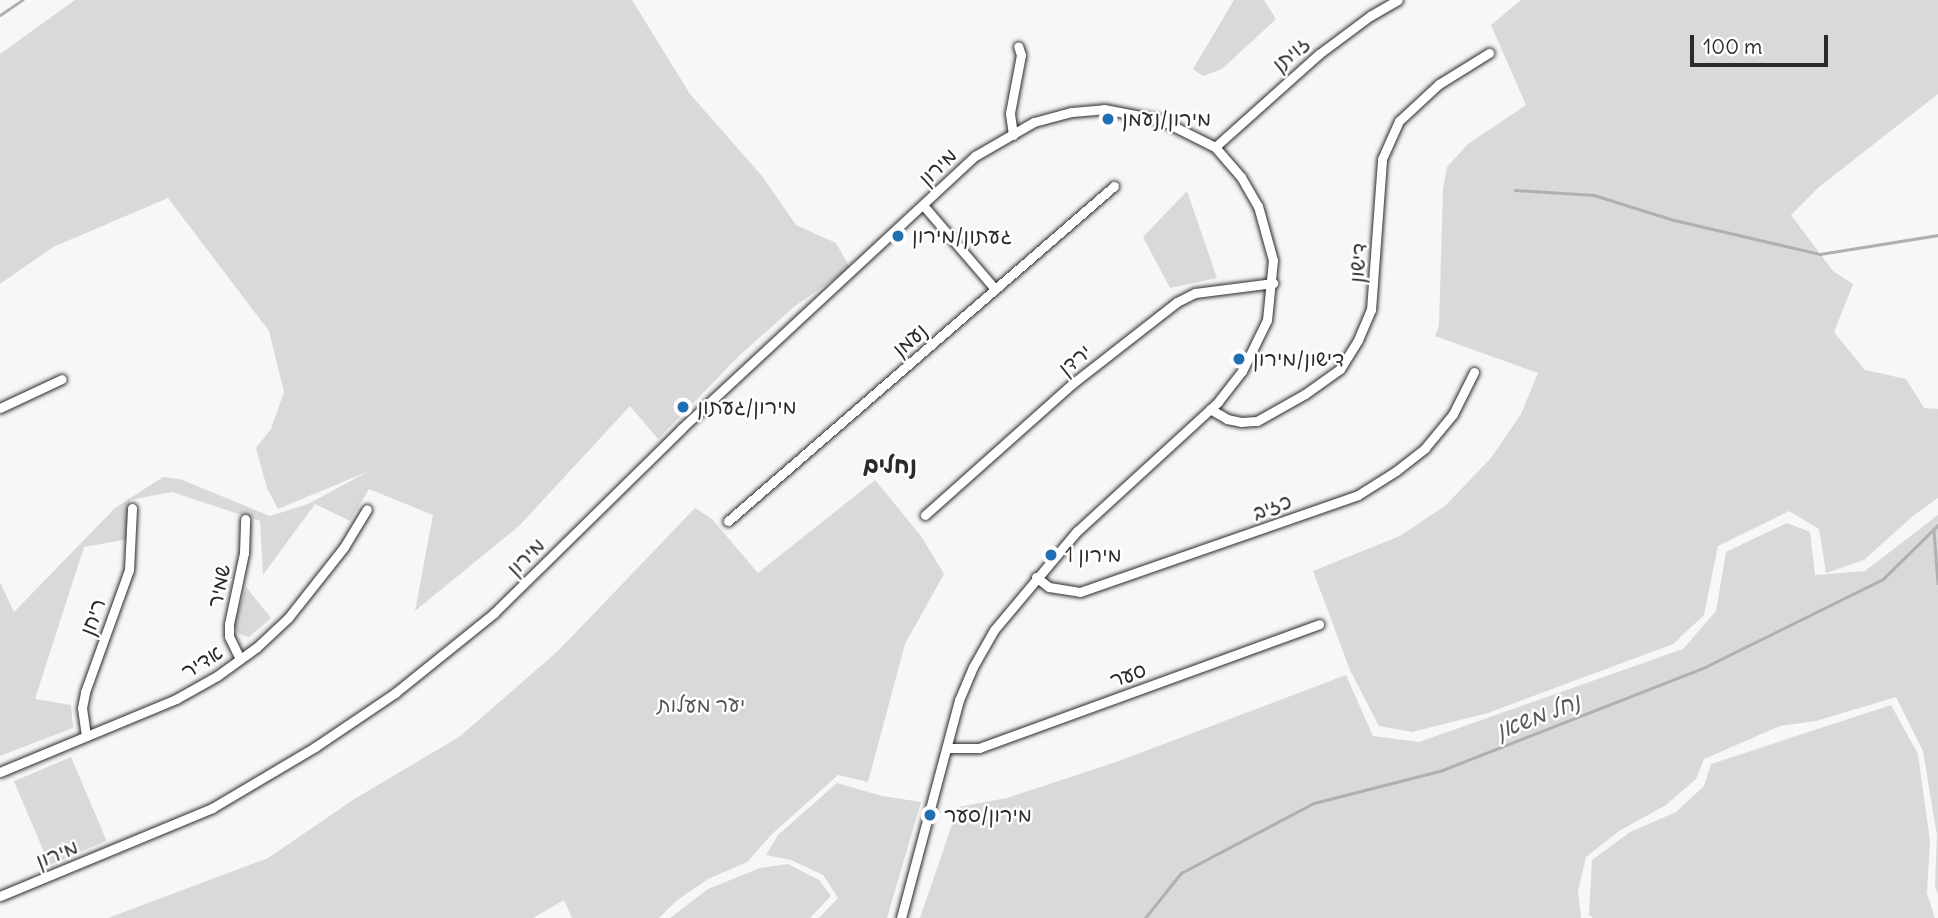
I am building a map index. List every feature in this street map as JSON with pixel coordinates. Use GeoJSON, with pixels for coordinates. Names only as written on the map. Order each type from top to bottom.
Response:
{"type":"FeatureCollection","features":[{"type":"Feature","properties":{"kind":"street","name":"זויתן"},"geometry":{"type":"LineString","coordinates":[[1215,147],[1318,54],[1370,16],[1398,0]]}},
{"type":"Feature","properties":{"kind":"street"},"geometry":{"type":"LineString","coordinates":[[1013,135],[1010,113],[1021,55],[1018,46]]}},
{"type":"Feature","properties":{"kind":"street","name":"דישון"},"geometry":{"type":"LineString","coordinates":[[1210,409],[1227,419],[1257,421],[1305,394],[1340,369],[1358,340],[1371,310],[1382,159],[1399,121],[1439,84],[1489,53]]}},
{"type":"Feature","properties":{"kind":"street","name":"מירון"},"geometry":{"type":"LineString","coordinates":[[0,896],[212,808],[315,747],[395,694],[494,613],[681,429],[975,156],[1034,122],[1072,112],[1104,109],[1161,120],[1215,147],[1241,177],[1258,206],[1269,237],[1273,283],[1267,320],[1242,371],[1210,409],[1077,531],[994,630],[973,667],[960,700],[901,918]]}},
{"type":"Feature","properties":{"kind":"street","name":"נעמן"},"geometry":{"type":"LineString","coordinates":[[728,521],[1114,186]]}},
{"type":"Feature","properties":{"kind":"street"},"geometry":{"type":"LineString","coordinates":[[923,205],[995,289]]}},
{"type":"Feature","properties":{"kind":"street","name":"ירדן"},"geometry":{"type":"LineString","coordinates":[[925,514],[1072,384],[1177,302],[1195,293],[1273,283]]}},
{"type":"Feature","properties":{"kind":"street","name":"כזיב"},"geometry":{"type":"LineString","coordinates":[[1035,578],[1049,587],[1080,592],[1358,495],[1396,471],[1425,448],[1453,414],[1474,372]]}},
{"type":"Feature","properties":{"kind":"street"},"geometry":{"type":"LineString","coordinates":[[0,408],[62,379]]}},
{"type":"Feature","properties":{"kind":"street","name":"ריחן"},"geometry":{"type":"LineString","coordinates":[[86,736],[82,708],[129,570],[132,508]]}},
{"type":"Feature","properties":{"kind":"street","name":"אדיר"},"geometry":{"type":"LineString","coordinates":[[0,772],[176,699],[240,659],[295,609],[344,547],[367,509]]}},
{"type":"Feature","properties":{"kind":"street","name":"שמיר"},"geometry":{"type":"LineString","coordinates":[[240,659],[229,636],[229,624],[239,586],[245,519]]}},
{"type":"Feature","properties":{"kind":"street","name":"סער"},"geometry":{"type":"LineString","coordinates":[[947,748],[979,748],[1319,624]]}},
{"type":"Feature","properties":{"kind":"green space"},"geometry":{"type":"Polygon","coordinates":[[[75,0],[632,0],[690,94],[762,176],[796,225],[836,243],[850,268],[795,306],[740,355],[658,439],[630,406],[519,526],[415,611],[433,515],[369,489],[350,521],[315,504],[263,575],[260,521],[172,492],[130,500],[129,539],[84,547],[35,699],[71,705],[73,728],[0,756],[0,582],[14,612],[115,508],[163,477],[180,479],[270,516],[308,504],[369,471],[278,509],[267,488],[256,448],[271,429],[284,392],[269,331],[168,198],[53,247],[0,284],[0,54],[75,0]]]}},
{"type":"Feature","properties":{"kind":"green space"},"geometry":{"type":"Polygon","coordinates":[[[1234,0],[1264,0],[1276,19],[1222,69],[1203,76],[1193,69],[1234,0]]]}},
{"type":"Feature","properties":{"kind":"green space"},"geometry":{"type":"Polygon","coordinates":[[[1521,0],[1938,0],[1938,94],[1819,187],[1791,215],[1833,271],[1853,284],[1834,332],[1865,370],[1906,379],[1924,408],[1938,409],[1938,498],[1913,516],[1864,560],[1826,573],[1819,529],[1789,511],[1718,546],[1704,615],[1673,644],[1488,713],[1412,732],[1379,726],[1350,670],[1313,571],[1400,536],[1446,505],[1491,458],[1521,414],[1538,373],[1435,336],[1439,326],[1443,189],[1447,167],[1468,144],[1526,105],[1491,25],[1521,0]]]}},
{"type":"Feature","properties":{"kind":"green space"},"geometry":{"type":"Polygon","coordinates":[[[1187,191],[1217,278],[1170,288],[1143,237],[1187,191]]]}},
{"type":"Feature","properties":{"kind":"green space","name":"יער מעלות"},"geometry":{"type":"Polygon","coordinates":[[[875,480],[921,536],[944,574],[905,644],[868,782],[838,775],[772,834],[747,862],[708,879],[676,901],[659,918],[572,918],[564,900],[533,918],[108,918],[268,858],[356,798],[459,737],[558,651],[695,508],[712,519],[758,573],[875,480]]]}},
{"type":"Feature","properties":{"kind":"green space"},"geometry":{"type":"Polygon","coordinates":[[[1938,515],[1938,895],[1935,885],[1937,836],[1923,751],[1896,697],[1816,721],[1780,726],[1704,759],[1696,779],[1666,805],[1619,831],[1586,857],[1578,891],[1581,918],[920,918],[958,807],[1007,798],[1116,762],[1346,675],[1373,736],[1419,742],[1683,649],[1716,611],[1726,552],[1787,523],[1810,532],[1815,575],[1865,571],[1938,515]]]}},
{"type":"Feature","properties":{"kind":"green space"},"geometry":{"type":"Polygon","coordinates":[[[246,587],[271,618],[249,637],[239,634],[234,624],[246,587]]]}},
{"type":"Feature","properties":{"kind":"green space"},"geometry":{"type":"Polygon","coordinates":[[[1891,705],[1918,754],[1930,841],[1927,893],[1935,918],[1593,918],[1589,915],[1592,860],[1630,832],[1676,812],[1704,786],[1711,764],[1891,705]]]}},
{"type":"Feature","properties":{"kind":"green space"},"geometry":{"type":"Polygon","coordinates":[[[71,757],[107,841],[49,865],[14,781],[71,757]]]}},
{"type":"Feature","properties":{"kind":"green space"},"geometry":{"type":"Polygon","coordinates":[[[837,783],[882,796],[921,802],[887,918],[819,918],[838,898],[823,875],[791,860],[766,855],[778,835],[837,783]]]}},
{"type":"Feature","properties":{"kind":"green space"},"geometry":{"type":"Polygon","coordinates":[[[788,864],[819,880],[831,896],[810,918],[670,918],[708,889],[760,868],[788,864]]]}},
{"type":"Feature","properties":{"kind":"waterway"},"geometry":{"type":"LineString","coordinates":[[0,15],[22,0]]}},
{"type":"Feature","properties":{"kind":"waterway"},"geometry":{"type":"LineString","coordinates":[[1515,190],[1594,195],[1674,220],[1820,254],[1938,235]]}},
{"type":"Feature","properties":{"kind":"waterway","name":"נחל משאן"},"geometry":{"type":"LineString","coordinates":[[1145,918],[1181,873],[1314,803],[1440,771],[1705,667],[1883,579],[1938,525]]}},
{"type":"Feature","properties":{"kind":"waterway"},"geometry":{"type":"LineString","coordinates":[[1934,531],[1938,583]]}},
{"type":"Feature","properties":{"kind":"place","name":"מירון/נעמן"},"geometry":{"type":"Point","coordinates":[1108,119]}},
{"type":"Feature","properties":{"kind":"place","name":"געתון/מירון"},"geometry":{"type":"Point","coordinates":[898,236]}},
{"type":"Feature","properties":{"kind":"place","name":"דישון/מירון"},"geometry":{"type":"Point","coordinates":[1239,359]}},
{"type":"Feature","properties":{"kind":"place","name":"מירון/געתון"},"geometry":{"type":"Point","coordinates":[683,407]}},
{"type":"Feature","properties":{"kind":"place","name":"מירון 1"},"geometry":{"type":"Point","coordinates":[1051,555]}},
{"type":"Feature","properties":{"kind":"place","name":"מירון/סער"},"geometry":{"type":"Point","coordinates":[930,815]}},
{"type":"Feature","properties":{"kind":"district","name":"נחלים"},"geometry":{"type":"Point","coordinates":[890,465]}}]}
